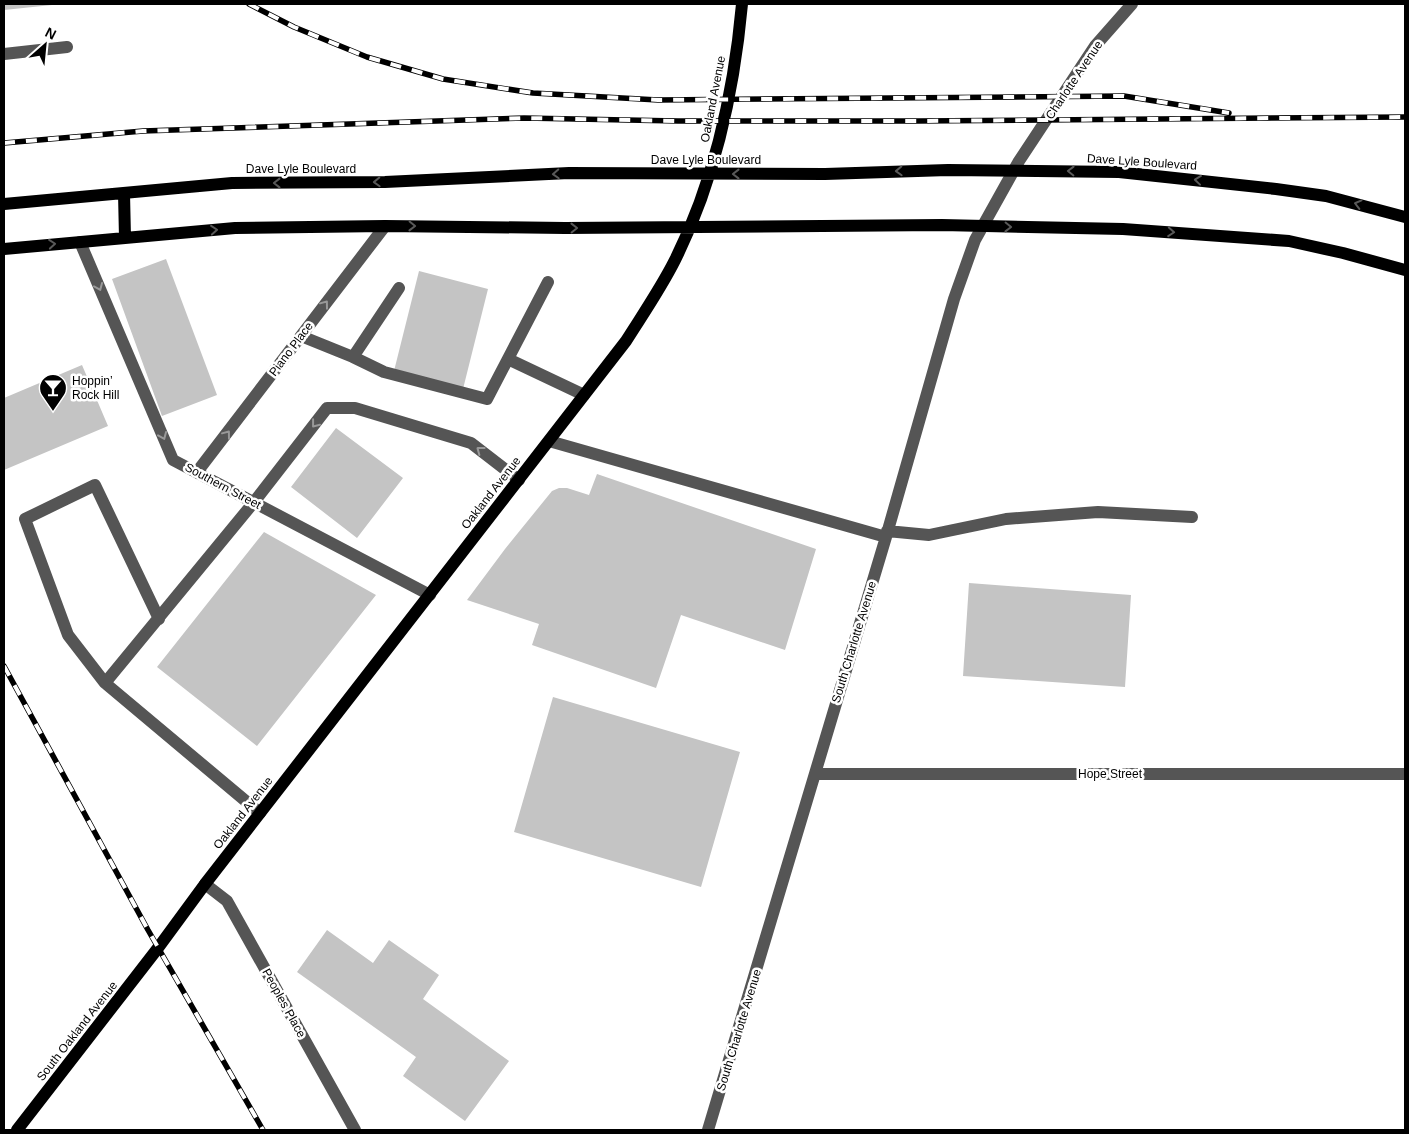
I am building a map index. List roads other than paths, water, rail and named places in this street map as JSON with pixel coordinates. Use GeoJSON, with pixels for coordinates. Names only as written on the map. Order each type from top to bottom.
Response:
{"type":"FeatureCollection","features":[{"type":"Feature","properties":{"kind":"main road","name":"Oakland Avenue"},"geometry":{"type":"LineString","coordinates":[[158,948],[205,884],[626,341],[660,288],[695,215],[714,160],[733,81],[741,7]]}},
{"type":"Feature","properties":{"kind":"main road","name":"Dave Lyle Boulevard"},"geometry":{"type":"LineString","coordinates":[[4,204],[232,183],[385,182],[569,173],[825,174],[948,170],[1119,172],[1326,196],[1405,217]]}},
{"type":"Feature","properties":{"kind":"main road"},"geometry":{"type":"LineString","coordinates":[[124,193],[125,238]]}},
{"type":"Feature","properties":{"kind":"main road"},"geometry":{"type":"LineString","coordinates":[[4,249],[235,228],[384,226],[565,228],[942,226],[1122,229],[1289,241],[1405,270]]}},
{"type":"Feature","properties":{"kind":"main road","name":"South Oakland Avenue"},"geometry":{"type":"LineString","coordinates":[[17,1130],[158,948]]}},
{"type":"Feature","properties":{"kind":"street","name":"Charlotte Avenue"},"geometry":{"type":"LineString","coordinates":[[1019,161],[1095,46],[1132,4]]}},
{"type":"Feature","properties":{"kind":"street"},"geometry":{"type":"LineString","coordinates":[[4,54],[67,47]]}},
{"type":"Feature","properties":{"kind":"street","name":"South Charlotte Avenue"},"geometry":{"type":"LineString","coordinates":[[708,1130],[815,774],[954,299],[975,240],[1019,161]]}},
{"type":"Feature","properties":{"kind":"street","name":"Piano Place"},"geometry":{"type":"LineString","coordinates":[[197,472],[384,226]]}},
{"type":"Feature","properties":{"kind":"street","name":"Southern Street"},"geometry":{"type":"LineString","coordinates":[[80,242],[173,460],[430,594]]}},
{"type":"Feature","properties":{"kind":"street"},"geometry":{"type":"LineString","coordinates":[[301,336],[384,372],[487,399],[548,282]]}},
{"type":"Feature","properties":{"kind":"street"},"geometry":{"type":"LineString","coordinates":[[353,357],[399,288]]}},
{"type":"Feature","properties":{"kind":"street"},"geometry":{"type":"LineString","coordinates":[[508,359],[584,395]]}},
{"type":"Feature","properties":{"kind":"street"},"geometry":{"type":"LineString","coordinates":[[105,683],[254,502],[327,408],[355,408],[471,443],[519,480]]}},
{"type":"Feature","properties":{"kind":"street"},"geometry":{"type":"LineString","coordinates":[[549,441],[886,534],[929,535],[1006,519],[1098,512],[1192,517]]}},
{"type":"Feature","properties":{"kind":"street"},"geometry":{"type":"LineString","coordinates":[[158,619],[95,485],[25,519],[68,635],[105,683],[260,813]]}},
{"type":"Feature","properties":{"kind":"street","name":"Hope Street"},"geometry":{"type":"LineString","coordinates":[[815,774],[1405,774]]}},
{"type":"Feature","properties":{"kind":"street","name":"Peoples Place"},"geometry":{"type":"LineString","coordinates":[[205,884],[228,901],[355,1130]]}},
{"type":"Feature","properties":{"kind":"railway"},"geometry":{"type":"LineString","coordinates":[[249,4],[294,27],[367,57],[443,79],[533,93],[658,100],[1124,96],[1229,113]]}},
{"type":"Feature","properties":{"kind":"railway"},"geometry":{"type":"LineString","coordinates":[[4,143],[143,131],[524,118],[678,121],[918,121],[1405,117]]}},
{"type":"Feature","properties":{"kind":"railway"},"geometry":{"type":"LineString","coordinates":[[4,666],[148,930],[263,1130]]}},
{"type":"Feature","properties":{"kind":"place","name":"Hoppin’ Rock Hill"},"geometry":{"type":"Point","coordinates":[53,412]}}]}
